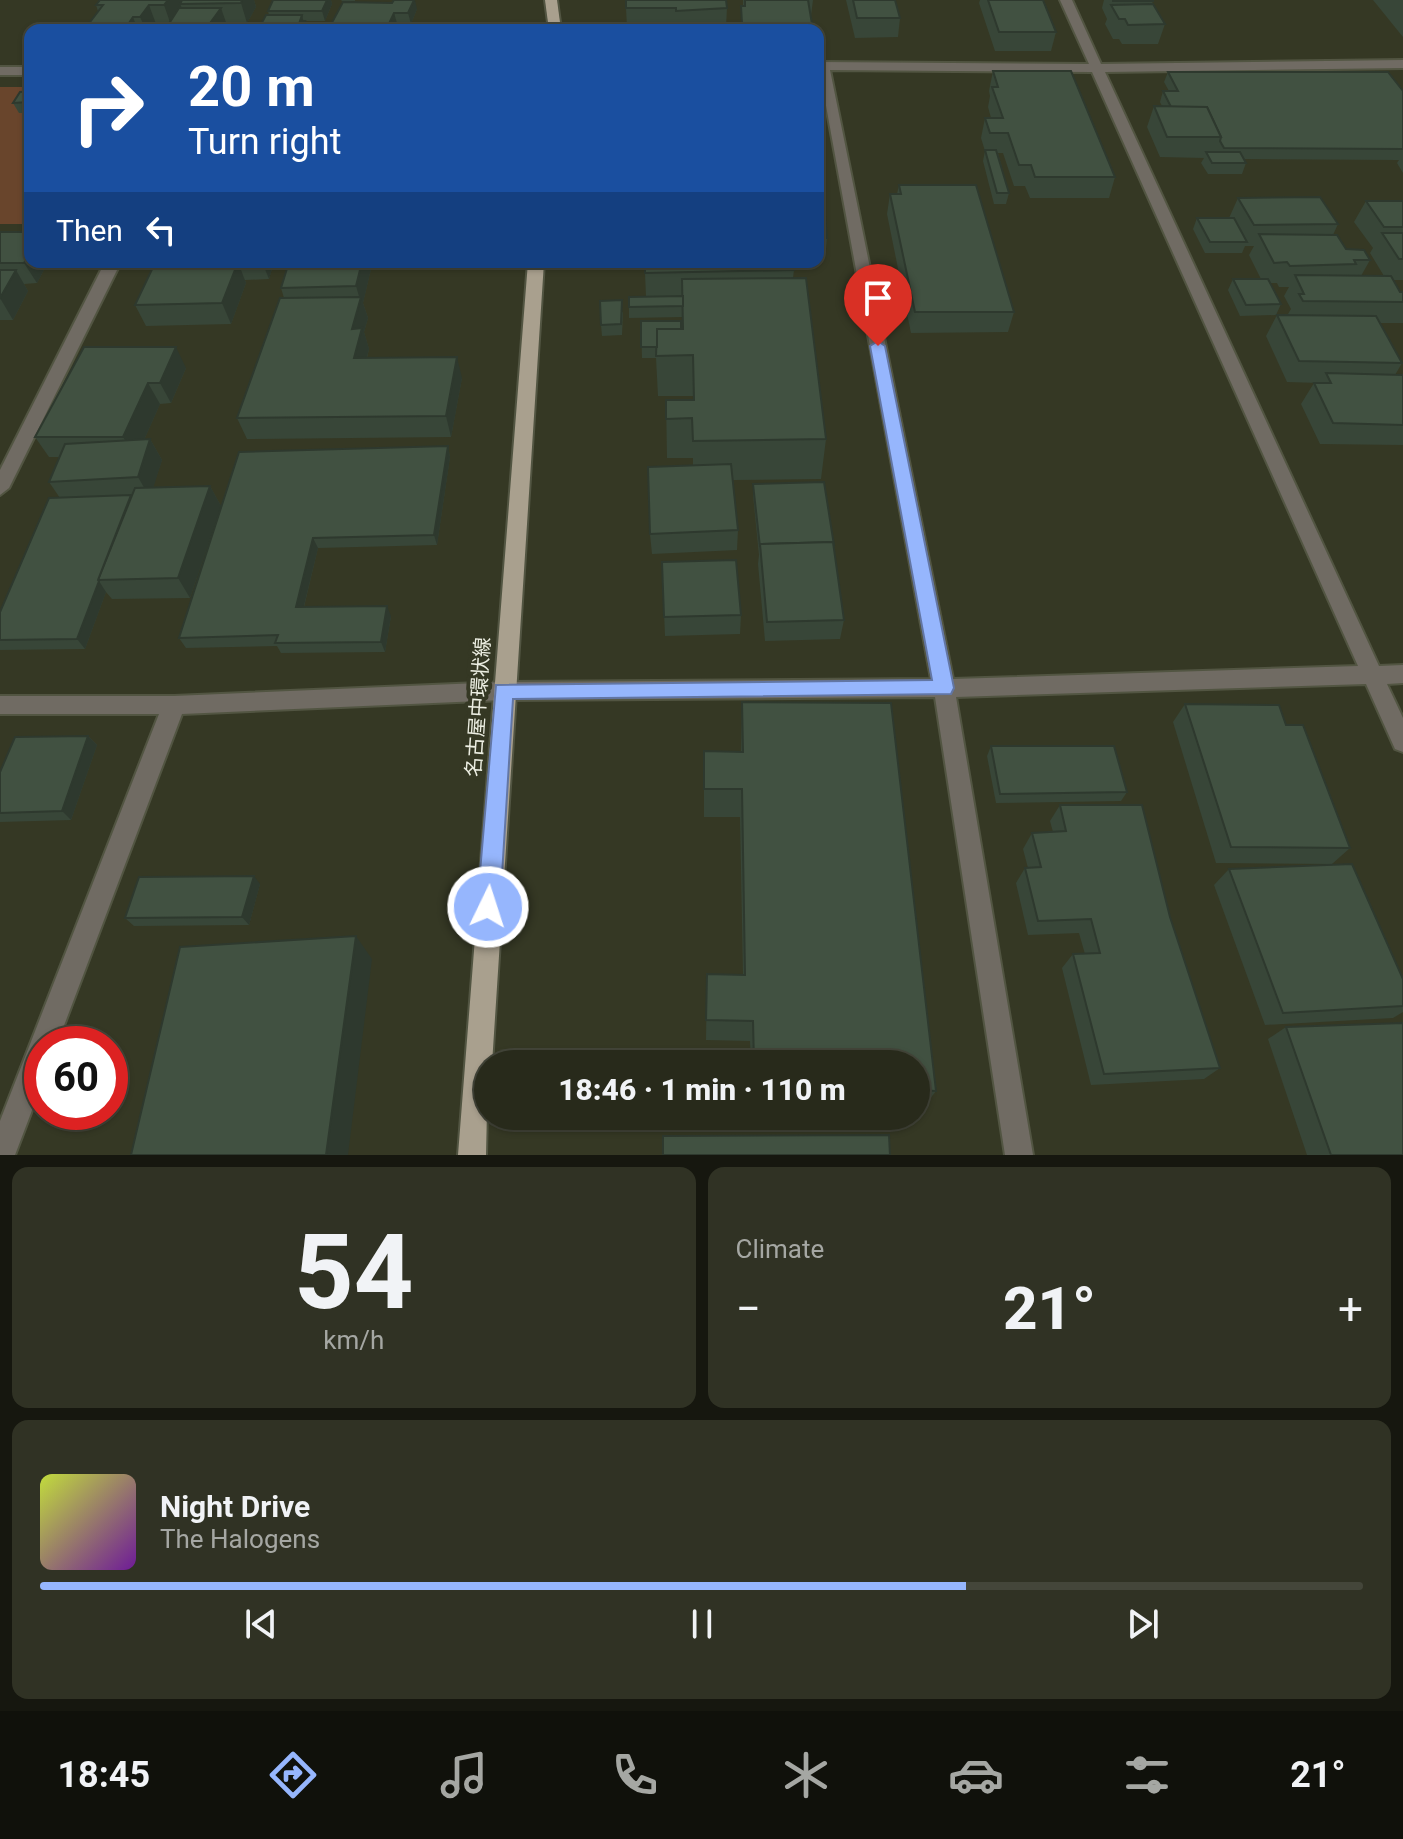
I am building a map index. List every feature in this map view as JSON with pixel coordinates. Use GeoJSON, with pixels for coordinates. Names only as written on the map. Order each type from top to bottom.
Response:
{"type":"FeatureCollection","features":[{"type":"Feature","properties":{"kind":"main road"},"geometry":{"type":"LineString","coordinates":[[551,0],[554,24]]}},
{"type":"Feature","properties":{"kind":"main road","name":"名古屋中環状線"},"geometry":{"type":"LineString","coordinates":[[472,1155],[536,268]]}},
{"type":"Feature","properties":{"kind":"street"},"geometry":{"type":"LineString","coordinates":[[1066,0],[1403,742]]}},
{"type":"Feature","properties":{"kind":"street"},"geometry":{"type":"LineString","coordinates":[[824,66],[1097,68],[1402,65]]}},
{"type":"Feature","properties":{"kind":"street"},"geometry":{"type":"LineString","coordinates":[[0,71],[24,71]]}},
{"type":"Feature","properties":{"kind":"street"},"geometry":{"type":"LineString","coordinates":[[824,81],[944,688],[1019,1155]]}},
{"type":"Feature","properties":{"kind":"street"},"geometry":{"type":"LineString","coordinates":[[0,488],[110,268]]}},
{"type":"Feature","properties":{"kind":"street"},"geometry":{"type":"LineString","coordinates":[[0,705],[174,705],[503,691],[944,688],[1403,674]]}},
{"type":"Feature","properties":{"kind":"street"},"geometry":{"type":"LineString","coordinates":[[51,1026],[174,705]]}},
{"type":"Feature","properties":{"kind":"street"},"geometry":{"type":"LineString","coordinates":[[1,1155],[24,1095]]}},
{"type":"Feature","properties":{"kind":"shaded area"},"geometry":{"type":"Polygon","coordinates":[[[0,87],[24,87],[24,224],[0,224],[0,87]]]}},
{"type":"Feature","properties":{"kind":"building"},"geometry":{"type":"Polygon","coordinates":[[[100,0],[168,0],[164,5],[149,5],[140,17],[133,17],[129,23],[137,24],[89,24],[103,5],[96,5],[100,0]]]}},
{"type":"Feature","properties":{"kind":"building"},"geometry":{"type":"Polygon","coordinates":[[[182,0],[242,0],[241,3],[180,4],[182,0]]]}},
{"type":"Feature","properties":{"kind":"building"},"geometry":{"type":"Polygon","coordinates":[[[273,0],[327,0],[322,11],[268,11],[273,0]]]}},
{"type":"Feature","properties":{"kind":"building"},"geometry":{"type":"Polygon","coordinates":[[[394,0],[414,0],[408,13],[394,13],[389,24],[331,24],[343,2],[392,3],[394,0]]]}},
{"type":"Feature","properties":{"kind":"building"},"geometry":{"type":"Polygon","coordinates":[[[626,0],[726,0],[727,8],[676,11],[676,8],[626,8],[626,0]]]}},
{"type":"Feature","properties":{"kind":"building"},"geometry":{"type":"Polygon","coordinates":[[[745,0],[808,0],[812,24],[742,24],[741,6],[745,6],[745,0]]]}},
{"type":"Feature","properties":{"kind":"building"},"geometry":{"type":"Polygon","coordinates":[[[853,0],[895,0],[900,18],[857,18],[853,0]]]}},
{"type":"Feature","properties":{"kind":"building"},"geometry":{"type":"Polygon","coordinates":[[[988,0],[1043,0],[1056,32],[999,32],[988,0]]]}},
{"type":"Feature","properties":{"kind":"building"},"geometry":{"type":"Polygon","coordinates":[[[1153,4],[1165,24],[1128,25],[1125,19],[1119,19],[1111,5],[1153,4]]]}},
{"type":"Feature","properties":{"kind":"building"},"geometry":{"type":"Polygon","coordinates":[[[179,8],[221,8],[209,24],[169,24],[179,8]]]}},
{"type":"Feature","properties":{"kind":"building"},"geometry":{"type":"Polygon","coordinates":[[[266,15],[302,15],[300,21],[305,21],[304,24],[261,24],[266,15]]]}},
{"type":"Feature","properties":{"kind":"building"},"geometry":{"type":"Polygon","coordinates":[[[993,71],[1071,71],[1115,177],[1035,177],[1031,165],[1019,165],[1008,133],[990,133],[985,118],[1003,118],[992,87],[998,87],[993,71]]]}},
{"type":"Feature","properties":{"kind":"building"},"geometry":{"type":"Polygon","coordinates":[[[1168,72],[1388,72],[1403,91],[1403,149],[1224,148],[1207,107],[1171,107],[1163,91],[1178,91],[1168,72]]]}},
{"type":"Feature","properties":{"kind":"building"},"geometry":{"type":"Polygon","coordinates":[[[20,92],[24,92],[24,102],[13,103],[20,92]]]}},
{"type":"Feature","properties":{"kind":"building"},"geometry":{"type":"Polygon","coordinates":[[[1154,106],[1207,107],[1221,137],[1167,137],[1154,106]]]}},
{"type":"Feature","properties":{"kind":"building"},"geometry":{"type":"Polygon","coordinates":[[[985,150],[996,150],[1009,193],[997,193],[985,150]]]}},
{"type":"Feature","properties":{"kind":"building"},"geometry":{"type":"Polygon","coordinates":[[[1206,152],[1240,152],[1246,163],[1212,163],[1206,152]]]}},
{"type":"Feature","properties":{"kind":"building"},"geometry":{"type":"Polygon","coordinates":[[[899,185],[976,185],[1014,312],[915,312],[890,194],[901,194],[899,185]]]}},
{"type":"Feature","properties":{"kind":"building"},"geometry":{"type":"Polygon","coordinates":[[[1320,197],[1338,224],[1254,225],[1238,198],[1320,197]]]}},
{"type":"Feature","properties":{"kind":"building"},"geometry":{"type":"Polygon","coordinates":[[[1366,201],[1403,201],[1403,227],[1384,227],[1366,201]]]}},
{"type":"Feature","properties":{"kind":"building"},"geometry":{"type":"Polygon","coordinates":[[[824,206],[827,238],[824,238],[824,206]]]}},
{"type":"Feature","properties":{"kind":"building"},"geometry":{"type":"Polygon","coordinates":[[[1197,218],[1234,218],[1247,242],[1210,242],[1197,218]]]}},
{"type":"Feature","properties":{"kind":"building"},"geometry":{"type":"Polygon","coordinates":[[[0,232],[24,232],[24,263],[0,263],[0,232]]]}},
{"type":"Feature","properties":{"kind":"building"},"geometry":{"type":"Polygon","coordinates":[[[1382,233],[1403,233],[1403,259],[1399,259],[1382,233]]]}},
{"type":"Feature","properties":{"kind":"building"},"geometry":{"type":"Polygon","coordinates":[[[1259,234],[1337,235],[1346,249],[1364,250],[1370,260],[1354,260],[1356,264],[1290,266],[1287,262],[1274,263],[1259,234]]]}},
{"type":"Feature","properties":{"kind":"building"},"geometry":{"type":"Polygon","coordinates":[[[153,268],[236,268],[222,303],[135,305],[153,268]]]}},
{"type":"Feature","properties":{"kind":"building"},"geometry":{"type":"Polygon","coordinates":[[[287,268],[360,268],[356,286],[281,288],[287,268]]]}},
{"type":"Feature","properties":{"kind":"building"},"geometry":{"type":"Polygon","coordinates":[[[645,268],[794,268],[794,270],[645,273],[645,268]]]}},
{"type":"Feature","properties":{"kind":"building"},"geometry":{"type":"Polygon","coordinates":[[[0,270],[16,270],[0,298],[0,270]]]}},
{"type":"Feature","properties":{"kind":"building"},"geometry":{"type":"Polygon","coordinates":[[[1295,275],[1391,276],[1403,292],[1403,302],[1303,301],[1299,294],[1304,294],[1295,275]]]}},
{"type":"Feature","properties":{"kind":"building"},"geometry":{"type":"Polygon","coordinates":[[[806,278],[826,439],[693,441],[692,418],[666,419],[666,400],[694,400],[693,355],[656,356],[657,329],[683,329],[682,279],[806,278]]]}},
{"type":"Feature","properties":{"kind":"building"},"geometry":{"type":"Polygon","coordinates":[[[1233,279],[1268,279],[1281,304],[1246,305],[1233,279]]]}},
{"type":"Feature","properties":{"kind":"building"},"geometry":{"type":"Polygon","coordinates":[[[683,296],[683,306],[629,307],[629,297],[683,296]]]}},
{"type":"Feature","properties":{"kind":"building"},"geometry":{"type":"Polygon","coordinates":[[[361,297],[352,329],[362,328],[354,358],[457,357],[446,416],[237,418],[280,298],[361,297]]]}},
{"type":"Feature","properties":{"kind":"building"},"geometry":{"type":"Polygon","coordinates":[[[622,300],[621,324],[601,325],[600,301],[622,300]]]}},
{"type":"Feature","properties":{"kind":"building"},"geometry":{"type":"Polygon","coordinates":[[[1277,315],[1376,316],[1402,363],[1299,361],[1277,315]]]}},
{"type":"Feature","properties":{"kind":"building"},"geometry":{"type":"Polygon","coordinates":[[[641,321],[681,321],[681,329],[657,329],[657,347],[641,347],[641,321]]]}},
{"type":"Feature","properties":{"kind":"building"},"geometry":{"type":"Polygon","coordinates":[[[84,347],[176,347],[160,383],[148,383],[123,437],[35,437],[84,347]]]}},
{"type":"Feature","properties":{"kind":"building"},"geometry":{"type":"Polygon","coordinates":[[[1326,373],[1403,375],[1403,425],[1333,423],[1314,383],[1331,383],[1326,373]]]}},
{"type":"Feature","properties":{"kind":"building"},"geometry":{"type":"Polygon","coordinates":[[[150,439],[138,477],[49,482],[65,444],[150,439]]]}},
{"type":"Feature","properties":{"kind":"building"},"geometry":{"type":"Polygon","coordinates":[[[448,446],[434,535],[313,538],[296,607],[387,606],[381,642],[275,643],[278,635],[179,638],[239,452],[448,446]]]}},
{"type":"Feature","properties":{"kind":"building"},"geometry":{"type":"Polygon","coordinates":[[[731,464],[738,530],[650,534],[648,467],[731,464]]]}},
{"type":"Feature","properties":{"kind":"building"},"geometry":{"type":"Polygon","coordinates":[[[824,482],[834,545],[833,542],[760,544],[760,547],[753,484],[824,482]]]}},
{"type":"Feature","properties":{"kind":"building"},"geometry":{"type":"Polygon","coordinates":[[[210,486],[178,578],[98,580],[135,488],[210,486]]]}},
{"type":"Feature","properties":{"kind":"building"},"geometry":{"type":"Polygon","coordinates":[[[131,495],[77,639],[0,640],[0,612],[49,498],[131,495]]]}},
{"type":"Feature","properties":{"kind":"building"},"geometry":{"type":"Polygon","coordinates":[[[833,542],[844,620],[767,622],[760,544],[833,542]]]}},
{"type":"Feature","properties":{"kind":"building"},"geometry":{"type":"Polygon","coordinates":[[[736,560],[741,615],[664,617],[662,562],[736,560]]]}},
{"type":"Feature","properties":{"kind":"building"},"geometry":{"type":"Polygon","coordinates":[[[742,702],[891,703],[936,1091],[930,1091],[930,1050],[754,1050],[753,1021],[706,1020],[707,974],[745,975],[742,789],[704,789],[704,751],[743,752],[742,702]]]}},
{"type":"Feature","properties":{"kind":"building"},"geometry":{"type":"Polygon","coordinates":[[[1185,704],[1279,705],[1286,725],[1303,725],[1350,848],[1231,847],[1185,704]]]}},
{"type":"Feature","properties":{"kind":"building"},"geometry":{"type":"Polygon","coordinates":[[[88,736],[62,811],[0,813],[0,772],[15,737],[88,736]]]}},
{"type":"Feature","properties":{"kind":"building"},"geometry":{"type":"Polygon","coordinates":[[[991,746],[1114,746],[1127,792],[1000,794],[991,746]]]}},
{"type":"Feature","properties":{"kind":"building"},"geometry":{"type":"Polygon","coordinates":[[[1060,805],[1142,805],[1170,917],[1220,1068],[1104,1074],[1073,954],[1100,953],[1091,919],[1038,921],[1025,868],[1041,867],[1032,833],[1066,831],[1060,805]]]}},
{"type":"Feature","properties":{"kind":"building"},"geometry":{"type":"Polygon","coordinates":[[[1352,864],[1403,979],[1403,1006],[1283,1013],[1229,869],[1352,864]]]}},
{"type":"Feature","properties":{"kind":"building"},"geometry":{"type":"Polygon","coordinates":[[[254,876],[242,917],[125,918],[139,877],[254,876]]]}},
{"type":"Feature","properties":{"kind":"building"},"geometry":{"type":"Polygon","coordinates":[[[356,936],[326,1155],[131,1155],[180,947],[356,936]]]}},
{"type":"Feature","properties":{"kind":"building"},"geometry":{"type":"Polygon","coordinates":[[[1403,1023],[1403,1155],[1331,1155],[1286,1027],[1403,1023]]]}},
{"type":"Feature","properties":{"kind":"building"},"geometry":{"type":"Polygon","coordinates":[[[889,1135],[890,1155],[663,1155],[663,1136],[889,1135]]]}},
{"type":"Feature","properties":{"kind":"route"},"geometry":{"type":"LineString","coordinates":[[488,907],[503,691],[944,688],[878,346]]}}]}
